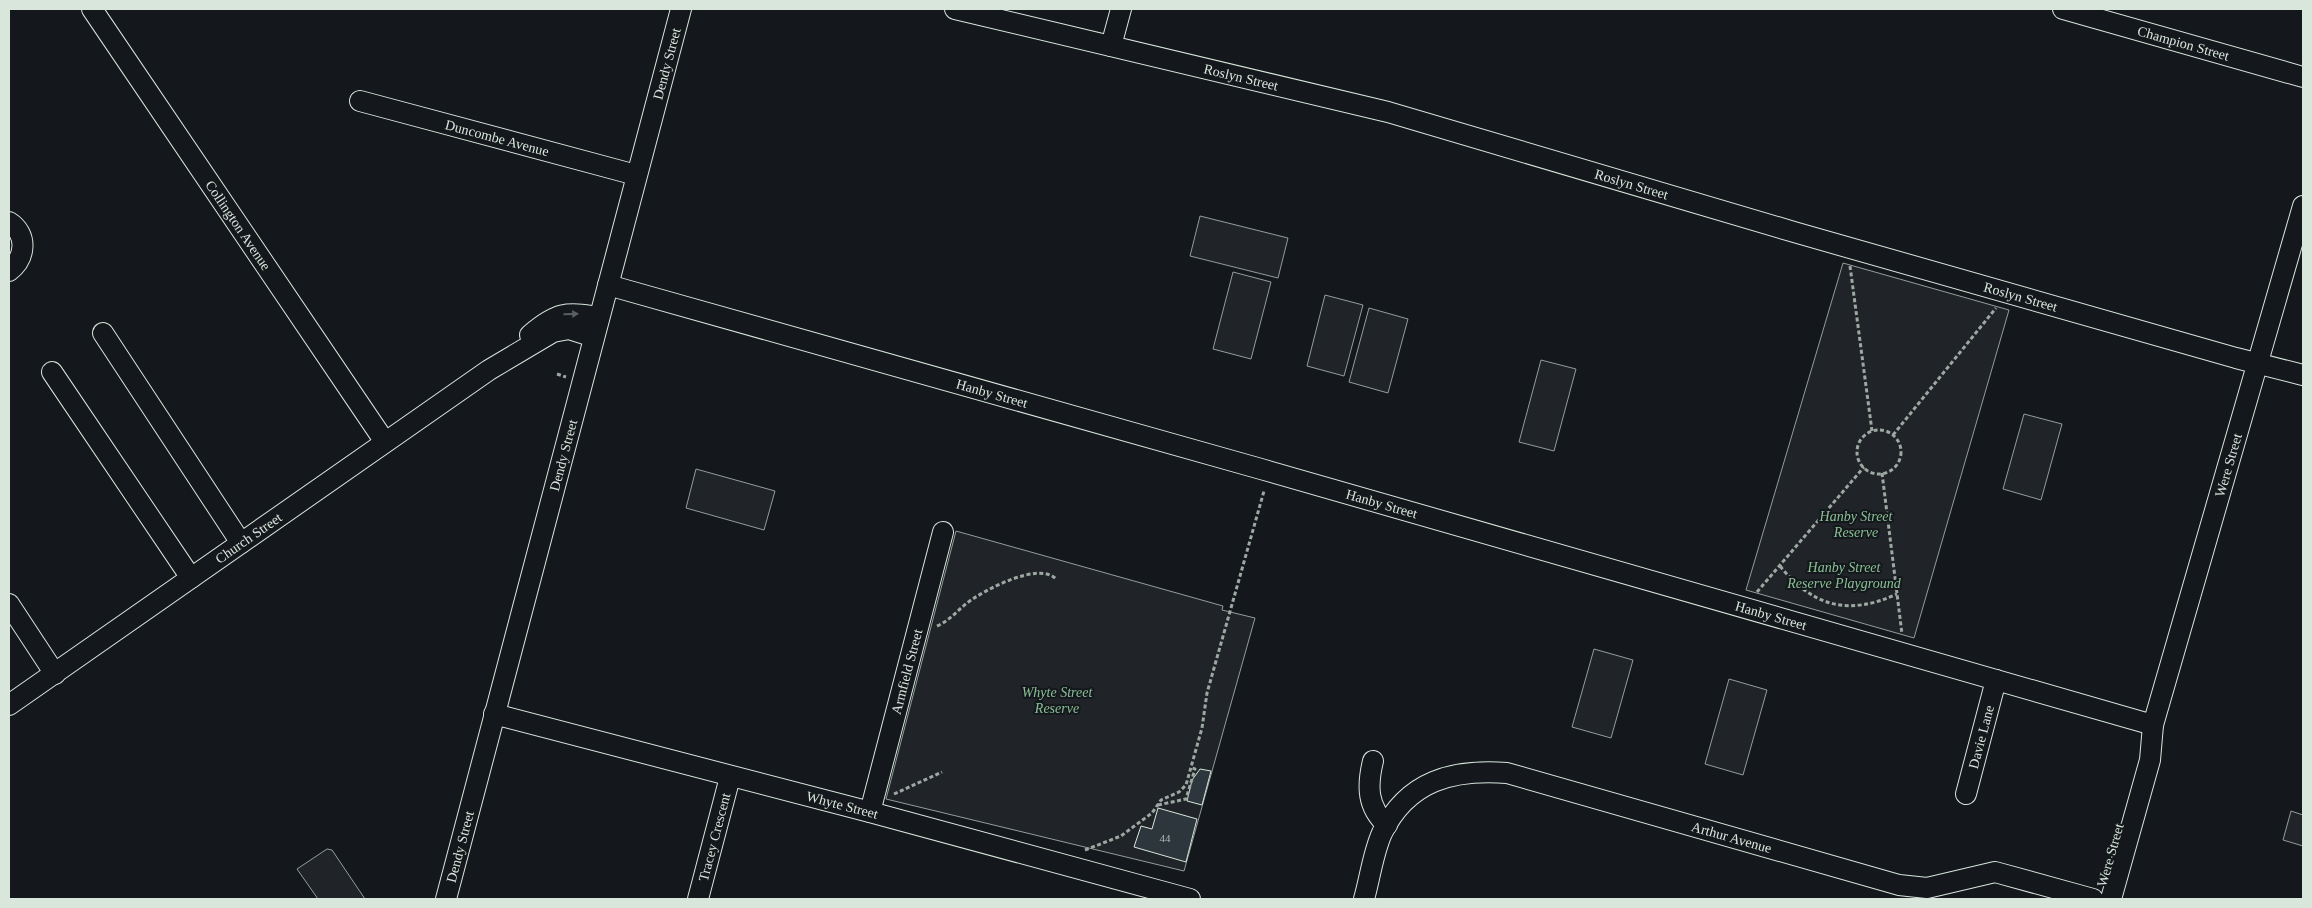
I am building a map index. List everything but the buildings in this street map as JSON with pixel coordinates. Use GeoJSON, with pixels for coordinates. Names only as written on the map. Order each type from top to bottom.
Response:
{"type":"FeatureCollection","features":[{"type":"Feature","properties":{"kind":"street","name":"Collington Avenue"},"geometry":{"type":"LineString","coordinates":[[92,9],[384,442]]}},
{"type":"Feature","properties":{"kind":"street","name":"Roslyn Street"},"geometry":{"type":"LineString","coordinates":[[956,9],[1388,112],[1794,232],[2303,375]]}},
{"type":"Feature","properties":{"kind":"street"},"geometry":{"type":"LineString","coordinates":[[1111,46],[1121,9]]}},
{"type":"Feature","properties":{"kind":"street","name":"Champion Street"},"geometry":{"type":"LineString","coordinates":[[2063,9],[2303,77]]}},
{"type":"Feature","properties":{"kind":"street","name":"Dendy Street"},"geometry":{"type":"LineString","coordinates":[[446,899],[680,10]]}},
{"type":"Feature","properties":{"kind":"street","name":"Duncombe Avenue"},"geometry":{"type":"LineString","coordinates":[[360,101],[636,175]]}},
{"type":"Feature","properties":{"kind":"street","name":"Were Street"},"geometry":{"type":"LineString","coordinates":[[2111,899],[2150,760],[2154,726],[2303,206]]}},
{"type":"Feature","properties":{"kind":"street"},"geometry":{"type":"LineString","coordinates":[[9,222],[20,232],[23,250],[15,266],[9,271]]}},
{"type":"Feature","properties":{"kind":"street","name":"Hanby Street"},"geometry":{"type":"LineString","coordinates":[[608,285],[1242,464],[2154,726]]}},
{"type":"Feature","properties":{"kind":"street","name":"Church Street"},"geometry":{"type":"LineString","coordinates":[[489,370],[553,317],[573,313],[599,317]]}},
{"type":"Feature","properties":{"kind":"street","name":"Church Street"},"geometry":{"type":"LineString","coordinates":[[9,705],[489,370],[553,332],[569,330],[594,337]]}},
{"type":"Feature","properties":{"kind":"street"},"geometry":{"type":"LineString","coordinates":[[103,333],[241,543]]}},
{"type":"Feature","properties":{"kind":"street"},"geometry":{"type":"LineString","coordinates":[[52,372],[191,578]]}},
{"type":"Feature","properties":{"kind":"street","name":"Armfield Street"},"geometry":{"type":"LineString","coordinates":[[870,812],[943,532]]}},
{"type":"Feature","properties":{"kind":"street"},"geometry":{"type":"LineString","coordinates":[[9,604],[55,674]]}},
{"type":"Feature","properties":{"kind":"street","name":"Davie Lane"},"geometry":{"type":"LineString","coordinates":[[1966,794],[1996,680]]}},
{"type":"Feature","properties":{"kind":"street","name":"Whyte Street"},"geometry":{"type":"LineString","coordinates":[[494,714],[870,812],[1190,899]]}},
{"type":"Feature","properties":{"kind":"street","name":"Were Street"},"geometry":{"type":"LineString","coordinates":[[2094,899],[2139,754],[2154,726]]}},
{"type":"Feature","properties":{"kind":"street"},"geometry":{"type":"LineString","coordinates":[[1373,761],[1368,793],[1379,818],[1387,825]]}},
{"type":"Feature","properties":{"kind":"street","name":"Arthur Avenue"},"geometry":{"type":"LineString","coordinates":[[1364,899],[1377,847],[1387,825],[1405,802],[1436,780],[1454,774],[1471,772],[1507,773],[1899,884],[1927,888],[1994,872],[2094,899]]}},
{"type":"Feature","properties":{"kind":"street","name":"Tracey Crescent"},"geometry":{"type":"LineString","coordinates":[[698,899],[730,777]]}},
{"type":"Feature","properties":{"kind":"path"},"geometry":{"type":"LineString","coordinates":[[1850,265],[1872,431]]}},
{"type":"Feature","properties":{"kind":"path"},"geometry":{"type":"LineString","coordinates":[[1893,435],[1996,308]]}},
{"type":"Feature","properties":{"kind":"path"},"geometry":{"type":"LineString","coordinates":[[1879,430],[1893,435],[1901,448],[1901,455],[1895,467],[1882,473],[1876,473],[1864,467],[1860,461],[1858,448],[1861,441],[1872,431],[1879,430]]}},
{"type":"Feature","properties":{"kind":"path"},"geometry":{"type":"LineString","coordinates":[[1756,594],[1864,467]]}},
{"type":"Feature","properties":{"kind":"path"},"geometry":{"type":"LineString","coordinates":[[1882,473],[1902,636]]}},
{"type":"Feature","properties":{"kind":"path"},"geometry":{"type":"LineString","coordinates":[[1158,805],[1186,799],[1188,795],[1195,770],[1207,693],[1264,491]]}},
{"type":"Feature","properties":{"kind":"path"},"geometry":{"type":"LineString","coordinates":[[1780,566],[1800,589],[1828,603],[1857,606],[1876,604],[1897,594]]}},
{"type":"Feature","properties":{"kind":"path"},"geometry":{"type":"LineString","coordinates":[[918,627],[939,625],[981,593],[1024,575],[1043,572],[1056,579]]}},
{"type":"Feature","properties":{"kind":"path"},"geometry":{"type":"LineString","coordinates":[[1085,850],[1121,836],[1139,824],[1162,800],[1184,789],[1195,770]]}},
{"type":"Feature","properties":{"kind":"path"},"geometry":{"type":"LineString","coordinates":[[887,797],[942,772]]}},
{"type":"Feature","properties":{"kind":"green space"},"geometry":{"type":"Polygon","coordinates":[[[1200,216],[1288,238],[1278,278],[1190,256],[1200,216]]]}},
{"type":"Feature","properties":{"kind":"green space","name":"Hanby Street Reserve"},"geometry":{"type":"Polygon","coordinates":[[[1843,263],[2009,310],[1914,638],[1746,590],[1843,263]]]}},
{"type":"Feature","properties":{"kind":"green space"},"geometry":{"type":"Polygon","coordinates":[[[1233,272],[1271,282],[1251,359],[1213,349],[1233,272]]]}},
{"type":"Feature","properties":{"kind":"green space"},"geometry":{"type":"Polygon","coordinates":[[[1325,295],[1363,305],[1344,376],[1307,366],[1325,295]]]}},
{"type":"Feature","properties":{"kind":"green space"},"geometry":{"type":"Polygon","coordinates":[[[1369,308],[1408,319],[1388,393],[1349,382],[1369,308]]]}},
{"type":"Feature","properties":{"kind":"green space"},"geometry":{"type":"Polygon","coordinates":[[[1541,360],[1576,369],[1554,451],[1519,442],[1541,360]]]}},
{"type":"Feature","properties":{"kind":"green space"},"geometry":{"type":"Polygon","coordinates":[[[2024,414],[2062,424],[2041,500],[2003,489],[2024,414]]]}},
{"type":"Feature","properties":{"kind":"green space"},"geometry":{"type":"Polygon","coordinates":[[[696,469],[775,491],[764,530],[686,508],[696,469]]]}},
{"type":"Feature","properties":{"kind":"green space","name":"Whyte Street Reserve"},"geometry":{"type":"Polygon","coordinates":[[[956,531],[1223,606],[1222,610],[1255,618],[1184,871],[886,799],[956,531]]]}},
{"type":"Feature","properties":{"kind":"green space"},"geometry":{"type":"Polygon","coordinates":[[[1594,649],[1633,660],[1611,738],[1572,727],[1594,649]]]}},
{"type":"Feature","properties":{"kind":"green space"},"geometry":{"type":"Polygon","coordinates":[[[1729,679],[1767,690],[1743,775],[1705,764],[1729,679]]]}},
{"type":"Feature","properties":{"kind":"green space"},"geometry":{"type":"Polygon","coordinates":[[[2291,811],[2303,815],[2303,846],[2283,840],[2291,811]]]}},
{"type":"Feature","properties":{"kind":"green space"},"geometry":{"type":"Polygon","coordinates":[[[327,849],[332,850],[365,899],[318,899],[297,869],[327,849]]]}},
{"type":"Feature","properties":{"kind":"park label","name":"Hanby Street Reserve Playground"},"geometry":{"type":"Point","coordinates":[1844,576]}}]}
